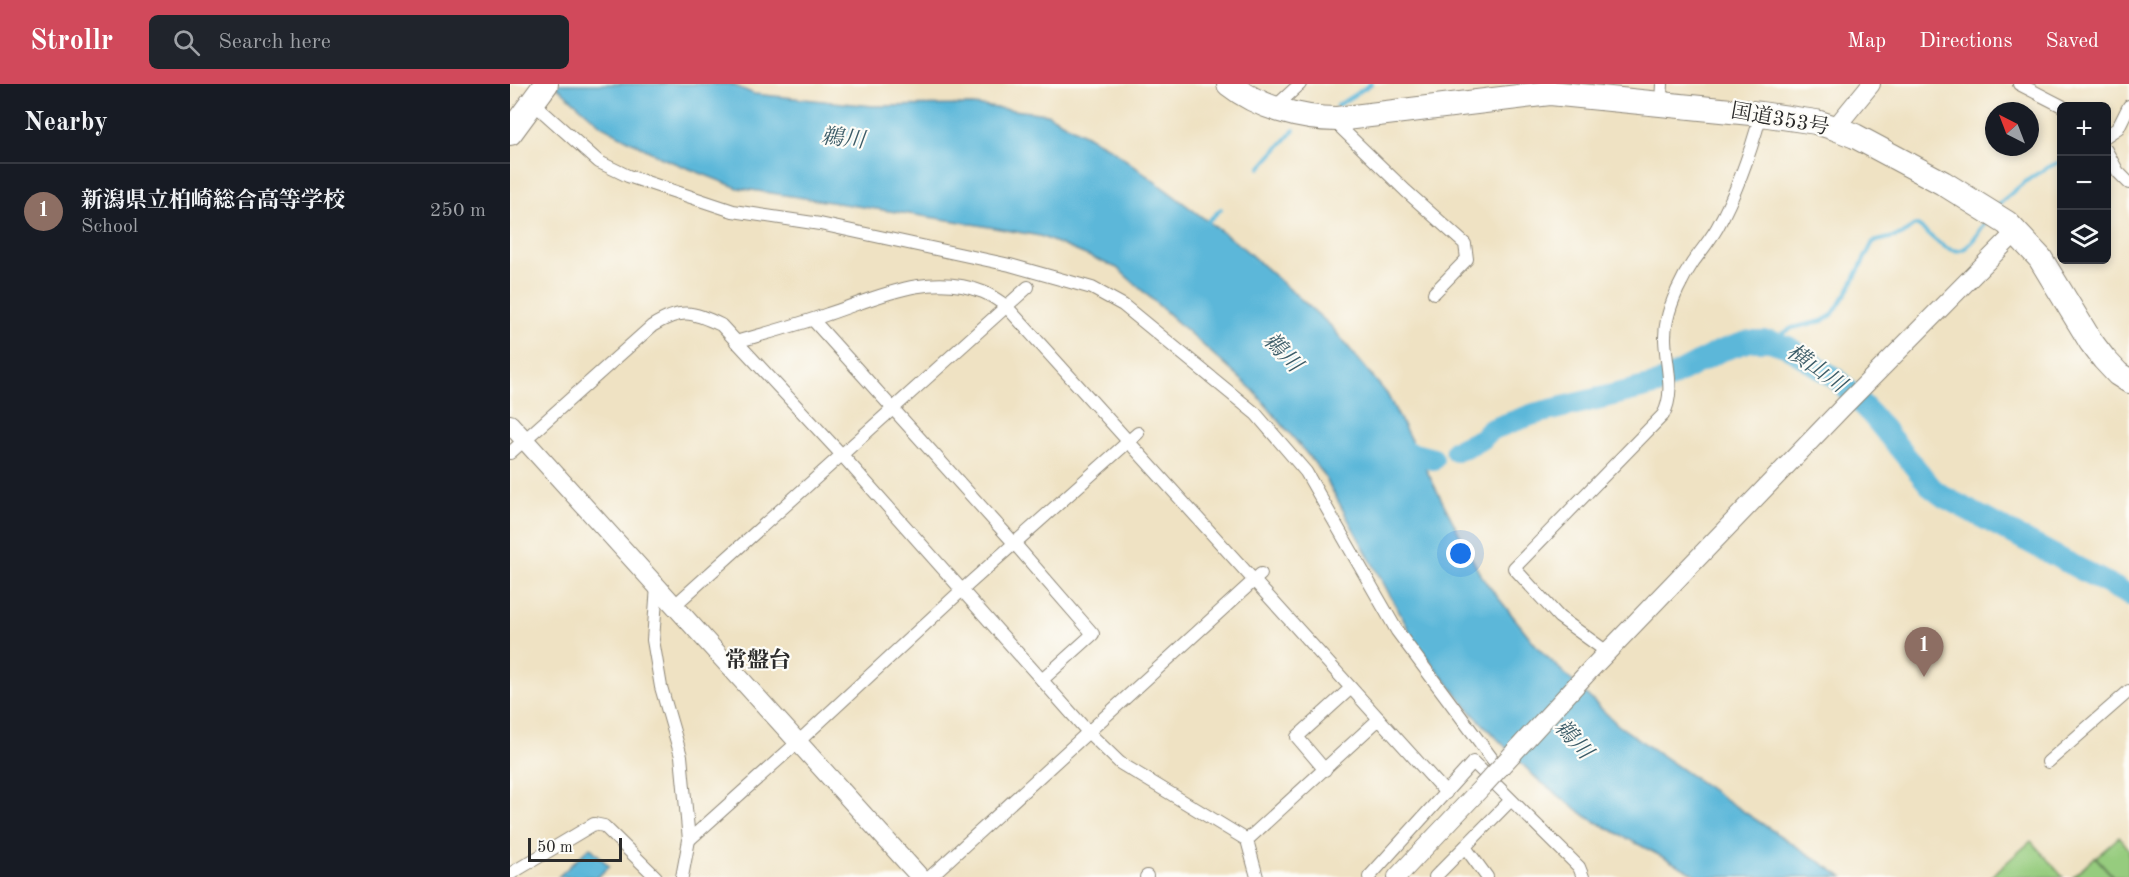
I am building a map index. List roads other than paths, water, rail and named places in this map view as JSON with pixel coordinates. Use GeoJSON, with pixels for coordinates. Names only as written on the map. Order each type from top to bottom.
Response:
{"type":"FeatureCollection","features":[{"type":"Feature","properties":{"kind":"highway","name":"国道353号"},"geometry":{"type":"LineString","coordinates":[[1229,84],[1252,99],[1306,117],[1337,119],[1517,89],[1561,93],[1662,94],[1761,114],[1816,122],[1835,128],[1855,136],[1943,183],[1996,215],[2016,232],[2040,258],[2098,351],[2118,374],[2129,381]]}},
{"type":"Feature","properties":{"kind":"highway"},"geometry":{"type":"LineString","coordinates":[[510,133],[537,96]]}},
{"type":"Feature","properties":{"kind":"street"},"geometry":{"type":"LineString","coordinates":[[1275,107],[1300,84]]}},
{"type":"Feature","properties":{"kind":"street"},"geometry":{"type":"LineString","coordinates":[[1835,128],[1871,84]]}},
{"type":"Feature","properties":{"kind":"street"},"geometry":{"type":"LineString","coordinates":[[2019,84],[2057,103]]}},
{"type":"Feature","properties":{"kind":"street"},"geometry":{"type":"LineString","coordinates":[[537,96],[599,162],[638,180],[733,211],[820,224],[1010,265],[1092,288],[1124,305],[1256,414],[1306,472],[1397,631],[1493,760]]}},
{"type":"Feature","properties":{"kind":"street"},"geometry":{"type":"LineString","coordinates":[[2111,133],[2118,128],[2129,106]]}},
{"type":"Feature","properties":{"kind":"street"},"geometry":{"type":"LineString","coordinates":[[1607,652],[1559,617],[1514,568],[1663,415],[1669,390],[1665,330],[1670,310],[1693,263],[1715,231],[1734,195],[1748,160],[1761,114]]}},
{"type":"Feature","properties":{"kind":"street"},"geometry":{"type":"LineString","coordinates":[[1337,119],[1341,128],[1465,244],[1467,259],[1434,293]]}},
{"type":"Feature","properties":{"kind":"street"},"geometry":{"type":"LineString","coordinates":[[2109,156],[2118,172],[2129,183]]}},
{"type":"Feature","properties":{"kind":"street"},"geometry":{"type":"LineString","coordinates":[[1397,877],[1607,652],[1844,406],[2016,232]]}},
{"type":"Feature","properties":{"kind":"street"},"geometry":{"type":"LineString","coordinates":[[736,342],[813,320],[911,286],[935,283],[964,286],[985,292],[1006,306],[1134,437],[1351,688],[1446,793]]}},
{"type":"Feature","properties":{"kind":"street"},"geometry":{"type":"LineString","coordinates":[[675,605],[1028,287]]}},
{"type":"Feature","properties":{"kind":"street"},"geometry":{"type":"LineString","coordinates":[[510,453],[652,326],[669,315],[698,314],[721,325],[841,454],[1088,732],[1120,763],[1247,840],[1257,877]]}},
{"type":"Feature","properties":{"kind":"street"},"geometry":{"type":"LineString","coordinates":[[813,320],[1093,634],[1042,680]]}},
{"type":"Feature","properties":{"kind":"street"},"geometry":{"type":"LineString","coordinates":[[510,424],[920,877]]}},
{"type":"Feature","properties":{"kind":"street"},"geometry":{"type":"LineString","coordinates":[[689,840],[962,590],[1134,437]]}},
{"type":"Feature","properties":{"kind":"street"},"geometry":{"type":"LineString","coordinates":[[930,877],[1258,578]]}},
{"type":"Feature","properties":{"kind":"street"},"geometry":{"type":"LineString","coordinates":[[657,586],[653,640],[661,687],[681,756],[689,840],[682,877]]}},
{"type":"Feature","properties":{"kind":"street"},"geometry":{"type":"LineString","coordinates":[[1325,770],[1297,737],[1351,688]]}},
{"type":"Feature","properties":{"kind":"street"},"geometry":{"type":"LineString","coordinates":[[2048,762],[2129,691]]}},
{"type":"Feature","properties":{"kind":"street"},"geometry":{"type":"LineString","coordinates":[[1247,840],[1379,719]]}},
{"type":"Feature","properties":{"kind":"street"},"geometry":{"type":"LineString","coordinates":[[1369,877],[1473,762],[1579,867],[1583,877]]}},
{"type":"Feature","properties":{"kind":"street"},"geometry":{"type":"LineString","coordinates":[[1435,877],[1510,801]]}},
{"type":"Feature","properties":{"kind":"street"},"geometry":{"type":"LineString","coordinates":[[510,874],[594,824],[604,826],[656,877]]}},
{"type":"Feature","properties":{"kind":"street"},"geometry":{"type":"LineString","coordinates":[[1465,847],[1487,877]]}},
{"type":"Feature","properties":{"kind":"water","name":"鵜川"},"geometry":{"type":"Polygon","coordinates":[[[554,84],[731,84],[754,94],[873,106],[973,105],[1047,114],[1110,148],[1242,247],[1330,325],[1387,394],[1481,576],[1539,649],[1618,725],[1843,877],[1700,877],[1587,817],[1537,779],[1472,713],[1418,646],[1322,472],[1254,391],[1117,268],[1040,236],[738,188],[662,158],[602,126],[554,84]]]}},
{"type":"Feature","properties":{"kind":"water"},"geometry":{"type":"Polygon","coordinates":[[[590,847],[609,866],[598,877],[558,877],[590,847]]]}},
{"type":"Feature","properties":{"kind":"waterway"},"geometry":{"type":"LineString","coordinates":[[1337,106],[1371,84]]}},
{"type":"Feature","properties":{"kind":"waterway"},"geometry":{"type":"LineString","coordinates":[[1260,168],[1294,130]]}},
{"type":"Feature","properties":{"kind":"waterway"},"geometry":{"type":"LineString","coordinates":[[1998,205],[2020,186],[2057,163]]}},
{"type":"Feature","properties":{"kind":"waterway"},"geometry":{"type":"LineString","coordinates":[[1204,225],[1221,209]]}},
{"type":"Feature","properties":{"kind":"waterway"},"geometry":{"type":"LineString","coordinates":[[1770,341],[1792,328],[1822,321],[1832,315],[1849,289],[1873,242],[1902,235],[1916,225],[1945,247],[1959,250],[1971,243],[1986,221]]}},
{"type":"Feature","properties":{"kind":"waterway","name":"横山川"},"geometry":{"type":"LineString","coordinates":[[1456,451],[1482,439],[1490,430],[1534,414],[1658,384],[1720,351],[1750,341],[1770,341],[1788,347],[1839,381],[1872,415],[1932,488],[1944,497],[2129,595]]}},
{"type":"Feature","properties":{"kind":"waterway","name":"横山川"},"geometry":{"type":"LineString","coordinates":[[1390,448],[1433,459]]}},
{"type":"Feature","properties":{"kind":"place","name":"新潟県立柏崎総合高等学校"},"geometry":{"type":"Point","coordinates":[1924,677]}},
{"type":"Feature","properties":{"kind":"district","name":"常盤台"},"geometry":{"type":"Point","coordinates":[758,661]}}]}
